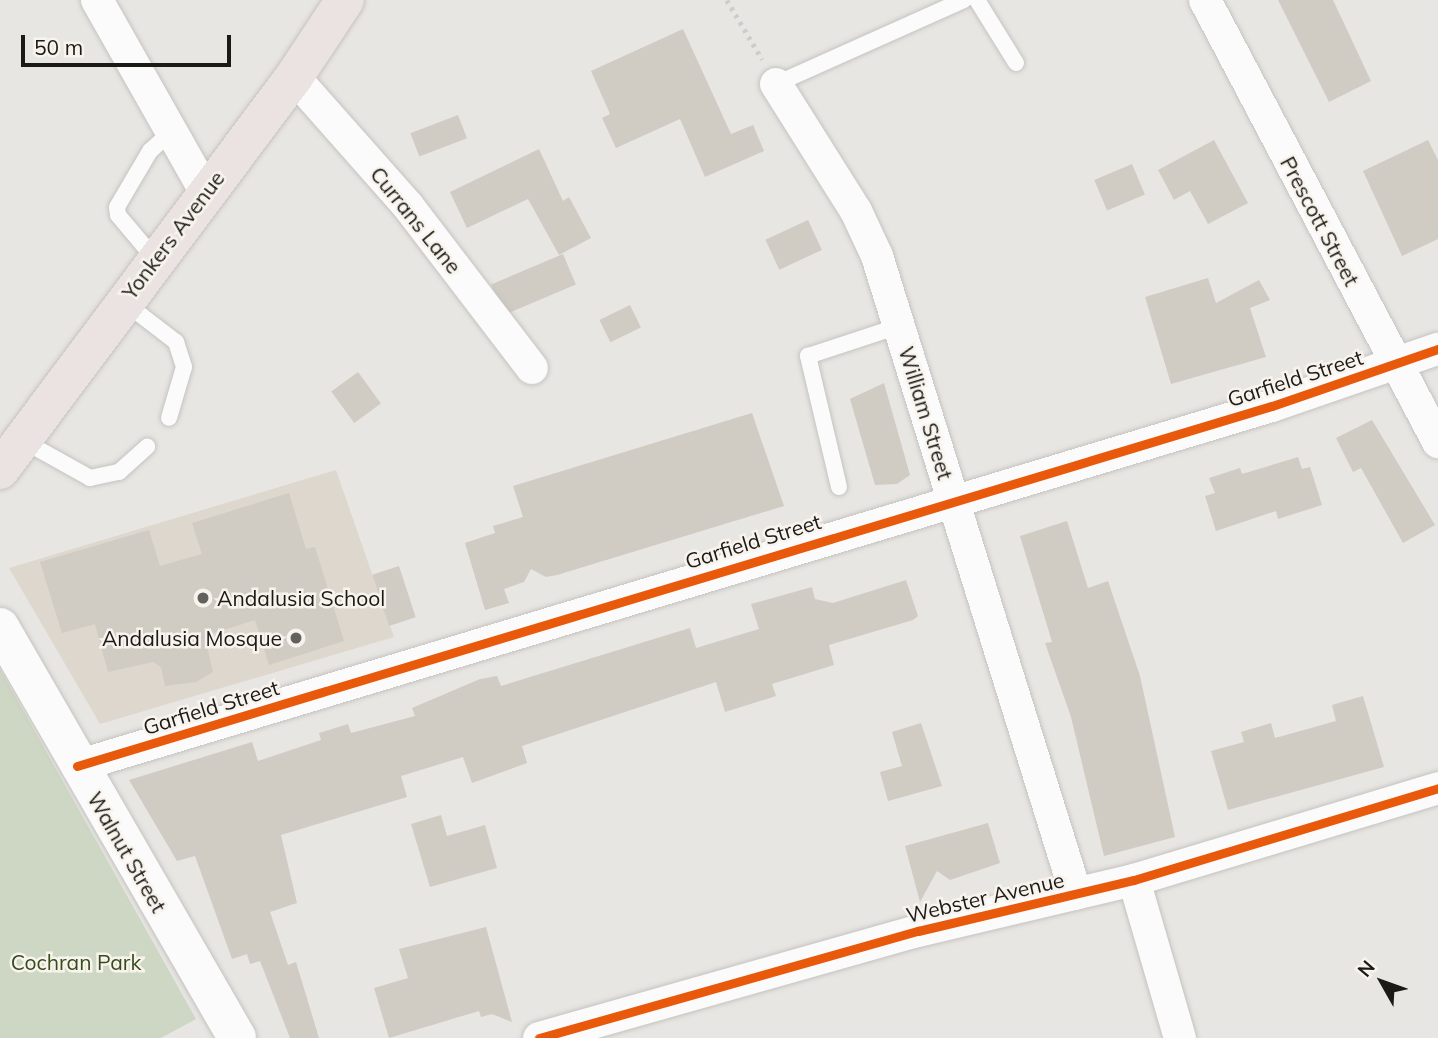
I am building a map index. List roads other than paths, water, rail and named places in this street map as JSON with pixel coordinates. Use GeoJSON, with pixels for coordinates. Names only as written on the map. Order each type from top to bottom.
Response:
{"type":"FeatureCollection","features":[{"type":"Feature","properties":{"kind":"main road","name":"Yonkers Avenue"},"geometry":{"type":"LineString","coordinates":[[11,455],[205,191],[294,77],[345,0]]}},
{"type":"Feature","properties":{"kind":"street"},"geometry":{"type":"LineString","coordinates":[[97,0],[205,191]]}},
{"type":"Feature","properties":{"kind":"street","name":"Prescott Street"},"geometry":{"type":"LineString","coordinates":[[1205,0],[1438,442]]}},
{"type":"Feature","properties":{"kind":"street","name":"Currans Lane"},"geometry":{"type":"LineString","coordinates":[[294,77],[408,206],[533,368]]}},
{"type":"Feature","properties":{"kind":"street","name":"William Street"},"geometry":{"type":"LineString","coordinates":[[776,83],[856,211],[877,256],[1076,894]]}},
{"type":"Feature","properties":{"kind":"street","name":"Garfield Street"},"geometry":{"type":"LineString","coordinates":[[77,766],[953,498],[1272,405],[1438,349]]}},
{"type":"Feature","properties":{"kind":"street","name":"Walnut Street"},"geometry":{"type":"LineString","coordinates":[[0,627],[77,766],[237,1038]]}},
{"type":"Feature","properties":{"kind":"street","name":"Webster Avenue"},"geometry":{"type":"LineString","coordinates":[[539,1038],[918,931],[1134,880],[1438,788]]}},
{"type":"Feature","properties":{"kind":"street"},"geometry":{"type":"LineString","coordinates":[[1134,880],[1180,1038]]}},
{"type":"Feature","properties":{"kind":"lane"},"geometry":{"type":"LineString","coordinates":[[776,83],[964,0]]}},
{"type":"Feature","properties":{"kind":"lane"},"geometry":{"type":"LineString","coordinates":[[977,0],[1016,63]]}},
{"type":"Feature","properties":{"kind":"lane"},"geometry":{"type":"LineString","coordinates":[[155,258],[118,215],[117,207],[138,179],[150,151],[171,132]]}},
{"type":"Feature","properties":{"kind":"lane"},"geometry":{"type":"LineString","coordinates":[[124,301],[176,342],[184,367],[169,418]]}},
{"type":"Feature","properties":{"kind":"lane"},"geometry":{"type":"LineString","coordinates":[[838,487],[808,356],[899,326]]}},
{"type":"Feature","properties":{"kind":"lane"},"geometry":{"type":"LineString","coordinates":[[11,455],[90,478],[119,472],[147,447]]}},
{"type":"Feature","properties":{"kind":"place","name":"Andalusia School"},"geometry":{"type":"Point","coordinates":[203,598]}},
{"type":"Feature","properties":{"kind":"place","name":"Andalusia Mosque"},"geometry":{"type":"Point","coordinates":[296,638]}},
{"type":"Feature","properties":{"kind":"park label","name":"Cochran Park"},"geometry":{"type":"Point","coordinates":[76,962]}}]}
